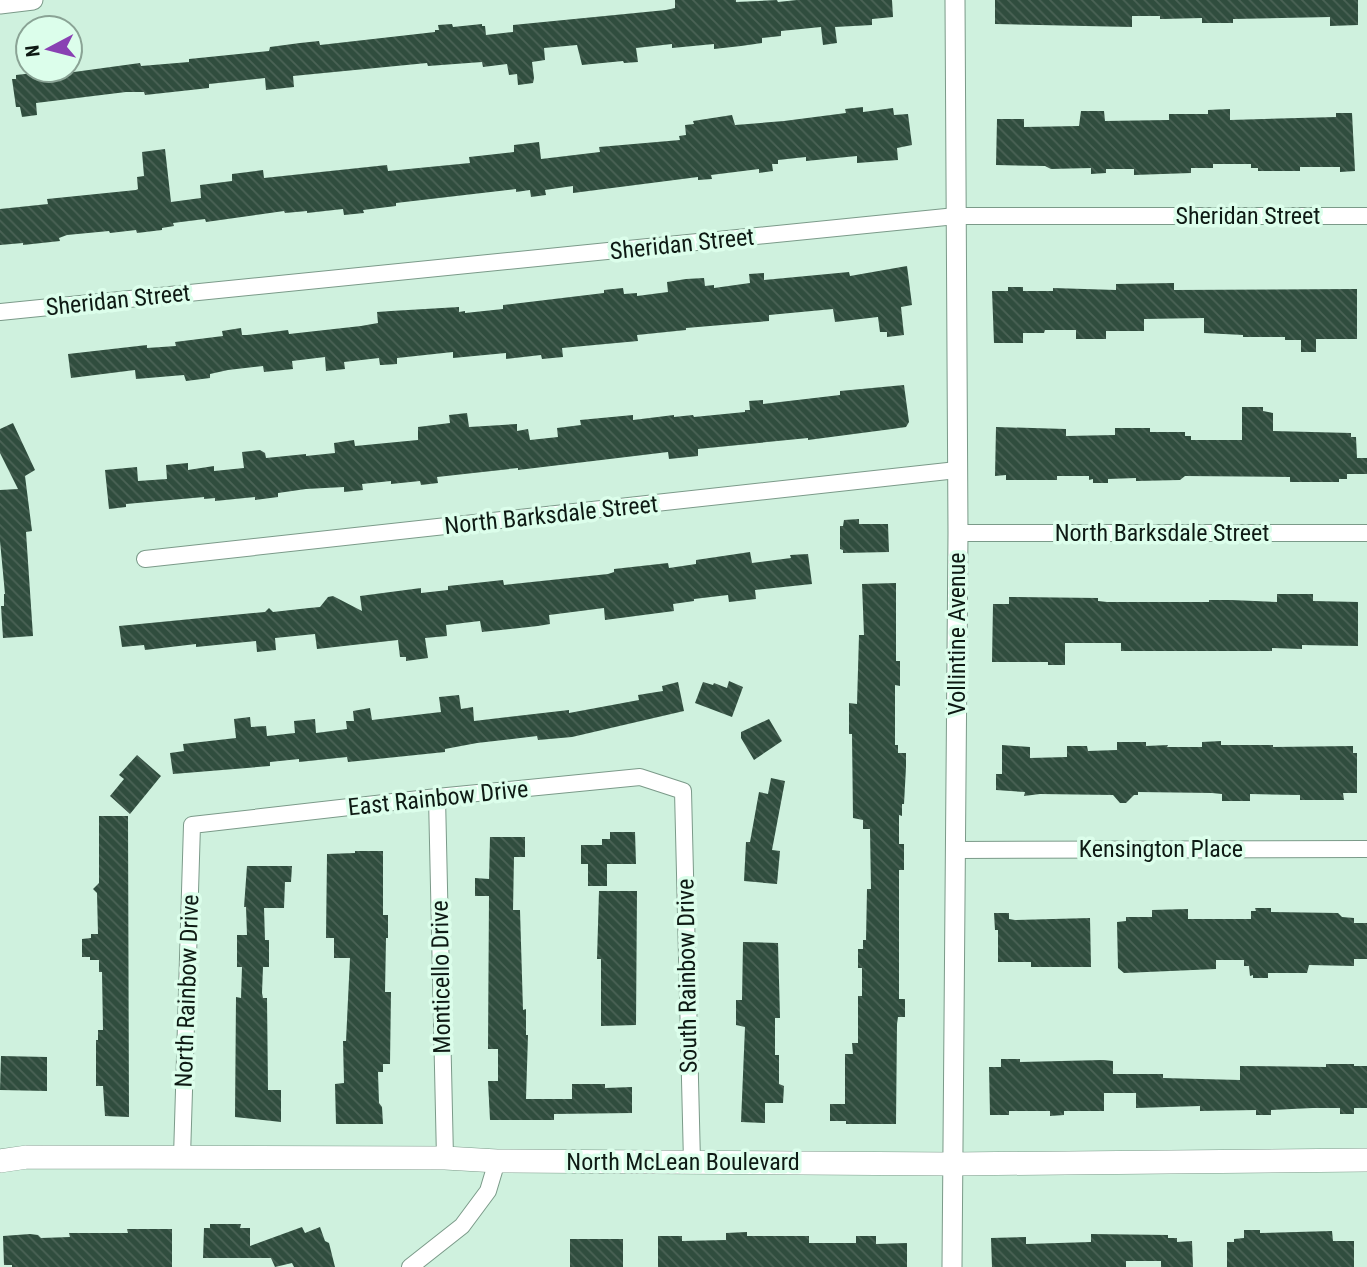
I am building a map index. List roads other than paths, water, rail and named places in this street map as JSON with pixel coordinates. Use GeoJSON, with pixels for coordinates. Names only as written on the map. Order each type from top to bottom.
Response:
{"type":"FeatureCollection","features":[{"type":"Feature","properties":{"kind":"main road","name":"North McLean Boulevard"},"geometry":{"type":"LineString","coordinates":[[0,1161],[27,1157],[445,1158],[497,1161],[953,1164],[1367,1160]]}},
{"type":"Feature","properties":{"kind":"street"},"geometry":{"type":"LineString","coordinates":[[0,4],[33,0]]}},
{"type":"Feature","properties":{"kind":"street","name":"Vollintine Avenue"},"geometry":{"type":"LineString","coordinates":[[952,1267],[958,533],[955,0]]}},
{"type":"Feature","properties":{"kind":"street","name":"Sheridan Street"},"geometry":{"type":"LineString","coordinates":[[0,312],[956,216],[1367,215]]}},
{"type":"Feature","properties":{"kind":"street","name":"North Barksdale Street"},"geometry":{"type":"LineString","coordinates":[[145,559],[957,470]]}},
{"type":"Feature","properties":{"kind":"street","name":"North Barksdale Street"},"geometry":{"type":"LineString","coordinates":[[958,533],[1367,533]]}},
{"type":"Feature","properties":{"kind":"street","name":"East Rainbow Drive"},"geometry":{"type":"LineString","coordinates":[[192,825],[437,797],[640,778],[683,791]]}},
{"type":"Feature","properties":{"kind":"street","name":"South Rainbow Drive"},"geometry":{"type":"LineString","coordinates":[[683,791],[692,1162]]}},
{"type":"Feature","properties":{"kind":"street","name":"Monticello Drive"},"geometry":{"type":"LineString","coordinates":[[437,797],[445,1158]]}},
{"type":"Feature","properties":{"kind":"street","name":"North Rainbow Drive"},"geometry":{"type":"LineString","coordinates":[[182,1157],[192,825]]}},
{"type":"Feature","properties":{"kind":"street","name":"Kensington Place"},"geometry":{"type":"LineString","coordinates":[[955,850],[1367,849]]}},
{"type":"Feature","properties":{"kind":"street"},"geometry":{"type":"LineString","coordinates":[[410,1267],[462,1226],[488,1191],[497,1161]]}}]}
